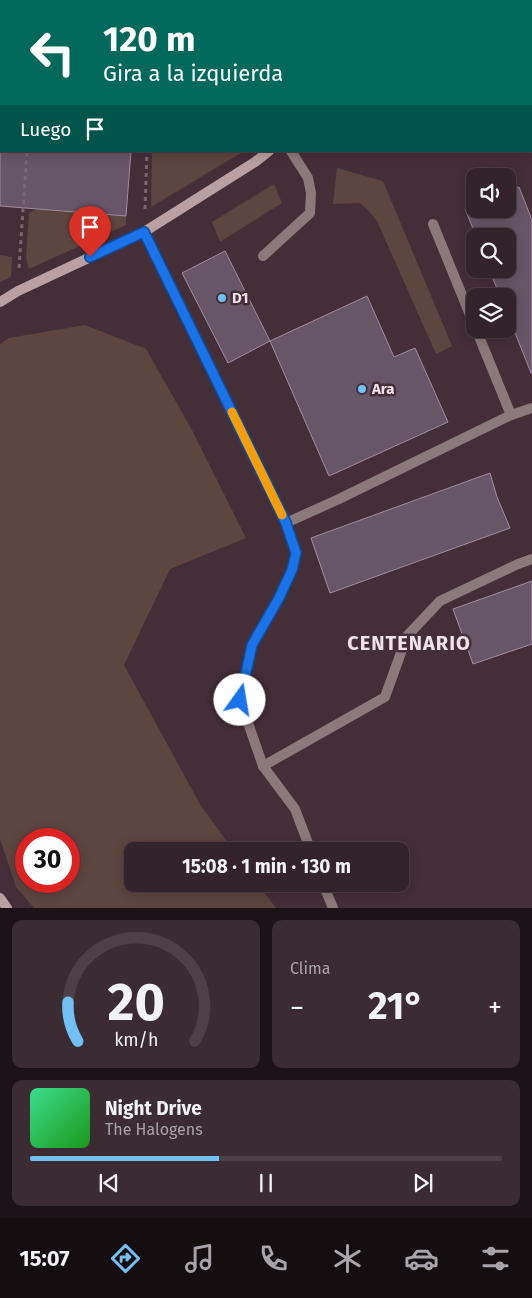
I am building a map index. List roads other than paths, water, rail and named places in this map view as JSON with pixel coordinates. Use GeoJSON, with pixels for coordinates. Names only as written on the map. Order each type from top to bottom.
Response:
{"type":"FeatureCollection","features":[{"type":"Feature","properties":{"kind":"street"},"geometry":{"type":"LineString","coordinates":[[0,302],[18,291],[144,232],[268,152]]}},
{"type":"Feature","properties":{"kind":"street"},"geometry":{"type":"LineString","coordinates":[[262,256],[310,213],[311,193],[308,178],[291,152]]}},
{"type":"Feature","properties":{"kind":"street"},"geometry":{"type":"LineString","coordinates":[[433,224],[466,306]]}},
{"type":"Feature","properties":{"kind":"street"},"geometry":{"type":"LineString","coordinates":[[144,232],[286,523],[296,553],[292,570],[279,598],[252,645],[240,700],[263,766],[295,809],[307,842]]}},
{"type":"Feature","properties":{"kind":"street"},"geometry":{"type":"LineString","coordinates":[[479,338],[511,415]]}},
{"type":"Feature","properties":{"kind":"street"},"geometry":{"type":"LineString","coordinates":[[286,523],[511,415],[532,408]]}},
{"type":"Feature","properties":{"kind":"street"},"geometry":{"type":"LineString","coordinates":[[263,766],[385,697],[407,636],[440,601],[532,559]]}},
{"type":"Feature","properties":{"kind":"street"},"geometry":{"type":"LineString","coordinates":[[326,892],[333,908]]}},
{"type":"Feature","properties":{"kind":"street"},"geometry":{"type":"LineString","coordinates":[[0,898],[7,908]]}},
{"type":"Feature","properties":{"kind":"place","name":"D1"},"geometry":{"type":"Point","coordinates":[222,298]}},
{"type":"Feature","properties":{"kind":"place","name":"Ara"},"geometry":{"type":"Point","coordinates":[362,389]}},
{"type":"Feature","properties":{"kind":"district","name":"CENTENARIO"},"geometry":{"type":"Point","coordinates":[409,643]}}]}
